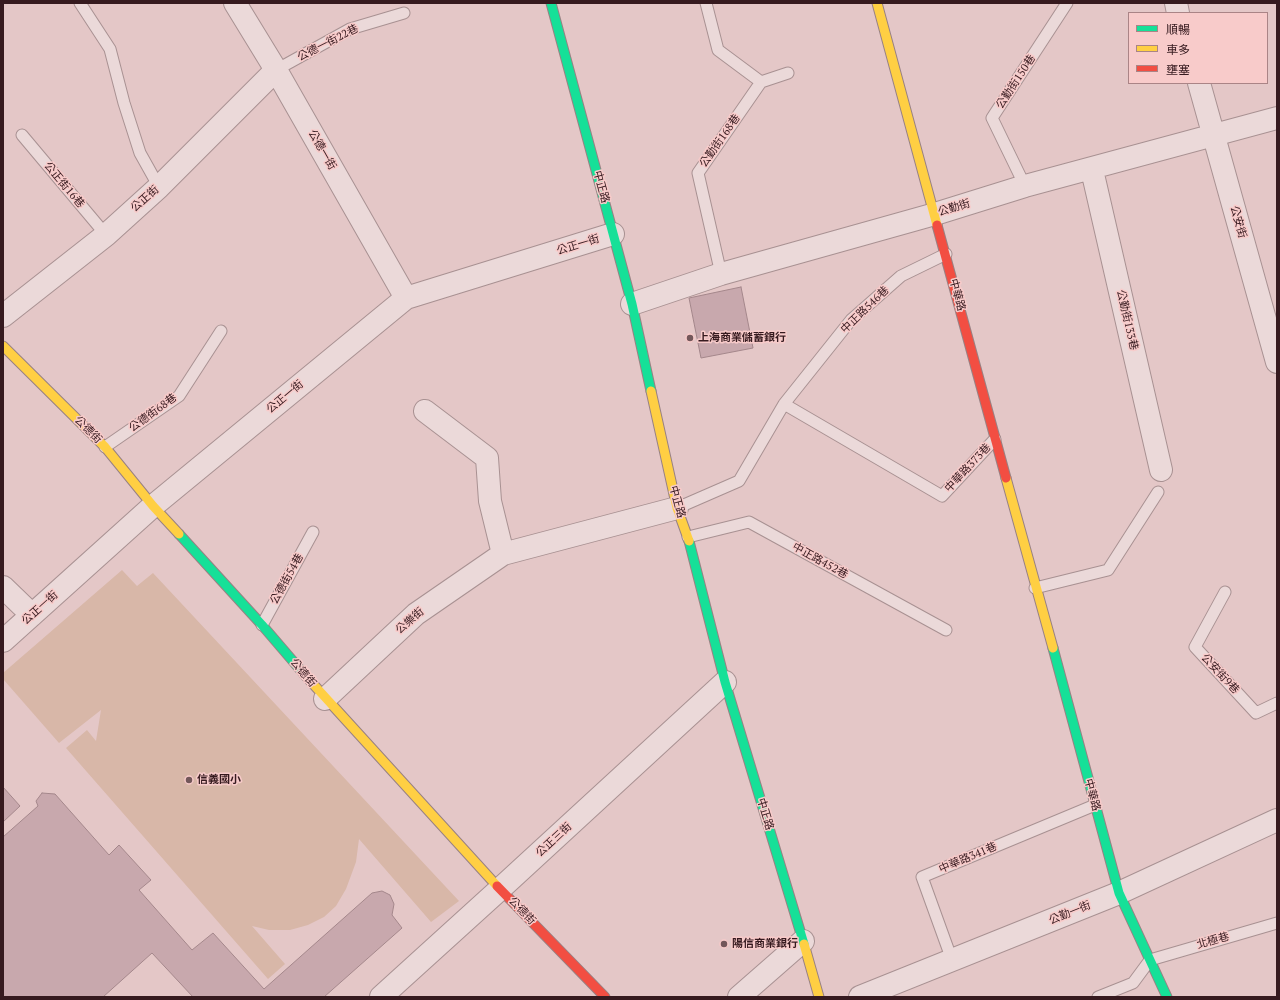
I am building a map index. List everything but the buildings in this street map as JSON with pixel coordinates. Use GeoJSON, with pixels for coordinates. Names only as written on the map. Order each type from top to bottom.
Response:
{"type":"FeatureCollection","features":[{"type":"Feature","properties":{"kind":"street","name":"公德一街"},"geometry":{"type":"LineString","coordinates":[[235,3],[276,70],[406,298]]}},
{"type":"Feature","properties":{"kind":"street","name":"中正路"},"geometry":{"type":"LineString","coordinates":[[551,3],[632,304],[677,508],[688,537],[725,682],[804,941],[819,997]]}},
{"type":"Feature","properties":{"kind":"street","name":"中華路"},"geometry":{"type":"LineString","coordinates":[[877,3],[1119,893],[1167,997]]}},
{"type":"Feature","properties":{"kind":"street","name":"公正街"},"geometry":{"type":"LineString","coordinates":[[3,316],[106,235],[159,187],[276,70]]}},
{"type":"Feature","properties":{"kind":"street","name":"公安街"},"geometry":{"type":"LineString","coordinates":[[1199,84],[1277,362]]}},
{"type":"Feature","properties":{"kind":"street","name":"公勤街"},"geometry":{"type":"LineString","coordinates":[[632,304],[721,274],[935,214],[1026,186],[1092,170],[1277,118]]}},
{"type":"Feature","properties":{"kind":"street","name":"公勤街133巷"},"geometry":{"type":"LineString","coordinates":[[1092,170],[1161,470]]}},
{"type":"Feature","properties":{"kind":"street","name":"公正一街"},"geometry":{"type":"LineString","coordinates":[[3,641],[153,506],[406,298],[613,234]]}},
{"type":"Feature","properties":{"kind":"street","name":"公德街"},"geometry":{"type":"LineString","coordinates":[[3,346],[104,447],[153,506],[262,625],[325,699],[500,889],[605,997]]}},
{"type":"Feature","properties":{"kind":"street"},"geometry":{"type":"LineString","coordinates":[[425,411],[487,458],[490,501],[503,554]]}},
{"type":"Feature","properties":{"kind":"street","name":"公樂街"},"geometry":{"type":"LineString","coordinates":[[325,699],[416,614],[503,554],[677,508]]}},
{"type":"Feature","properties":{"kind":"street"},"geometry":{"type":"LineString","coordinates":[[3,587],[32,616]]}},
{"type":"Feature","properties":{"kind":"street","name":"公正三街"},"geometry":{"type":"LineString","coordinates":[[381,997],[725,682]]}},
{"type":"Feature","properties":{"kind":"street","name":"公勤一街"},"geometry":{"type":"LineString","coordinates":[[860,997],[1119,893],[1277,820]]}},
{"type":"Feature","properties":{"kind":"street"},"geometry":{"type":"LineString","coordinates":[[739,997],[804,941]]}},
{"type":"Feature","properties":{"kind":"lane"},"geometry":{"type":"LineString","coordinates":[[80,3],[110,49],[140,153],[159,187]]}},
{"type":"Feature","properties":{"kind":"lane"},"geometry":{"type":"LineString","coordinates":[[706,3],[718,50],[762,82],[788,73]]}},
{"type":"Feature","properties":{"kind":"lane","name":"公勤街150巷"},"geometry":{"type":"LineString","coordinates":[[1026,186],[992,118],[1068,3]]}},
{"type":"Feature","properties":{"kind":"lane","name":"公德一街22巷"},"geometry":{"type":"LineString","coordinates":[[276,70],[350,29],[404,12]]}},
{"type":"Feature","properties":{"kind":"lane","name":"公勤街168巷"},"geometry":{"type":"LineString","coordinates":[[721,274],[698,173],[762,82]]}},
{"type":"Feature","properties":{"kind":"lane","name":"公正街16巷"},"geometry":{"type":"LineString","coordinates":[[22,135],[106,235]]}},
{"type":"Feature","properties":{"kind":"lane","name":"中正路546巷"},"geometry":{"type":"LineString","coordinates":[[677,508],[739,481],[784,404],[851,320],[901,276],[946,254]]}},
{"type":"Feature","properties":{"kind":"lane","name":"公德街68巷"},"geometry":{"type":"LineString","coordinates":[[104,447],[178,396],[221,331]]}},
{"type":"Feature","properties":{"kind":"lane","name":"中華路373巷"},"geometry":{"type":"LineString","coordinates":[[784,404],[942,496],[995,439]]}},
{"type":"Feature","properties":{"kind":"lane"},"geometry":{"type":"LineString","coordinates":[[1036,588],[1108,570],[1158,492]]}},
{"type":"Feature","properties":{"kind":"lane","name":"中正路452巷"},"geometry":{"type":"LineString","coordinates":[[688,537],[749,522],[946,630]]}},
{"type":"Feature","properties":{"kind":"lane","name":"公德街54巷"},"geometry":{"type":"LineString","coordinates":[[262,625],[313,532]]}},
{"type":"Feature","properties":{"kind":"lane","name":"公安街9巷"},"geometry":{"type":"LineString","coordinates":[[1225,592],[1195,647],[1256,713],[1277,703]]}},
{"type":"Feature","properties":{"kind":"lane","name":"中華路341巷"},"geometry":{"type":"LineString","coordinates":[[952,960],[922,876],[1095,805]]}},
{"type":"Feature","properties":{"kind":"lane","name":"北極巷"},"geometry":{"type":"LineString","coordinates":[[1150,960],[1277,923]]}},
{"type":"Feature","properties":{"kind":"lane"},"geometry":{"type":"LineString","coordinates":[[1098,997],[1134,983],[1150,960]]}},
{"type":"Feature","properties":{"kind":"shaded area"},"geometry":{"type":"Polygon","coordinates":[[[122,570],[137,586],[153,573],[459,901],[431,922],[359,839],[356,862],[346,889],[336,906],[324,917],[308,925],[290,930],[269,930],[252,926],[285,964],[268,979],[66,748],[87,730],[96,741],[101,710],[59,743],[3,679],[3,673],[122,570]]]}},
{"type":"Feature","properties":{"kind":"traffic: fast"},"geometry":{"type":"LineString","coordinates":[[551,3],[632,304],[651,391]]}},
{"type":"Feature","properties":{"kind":"traffic: fast"},"geometry":{"type":"LineString","coordinates":[[179,534],[262,625],[304,674]]}},
{"type":"Feature","properties":{"kind":"traffic: fast"},"geometry":{"type":"LineString","coordinates":[[689,541],[725,682],[804,944]]}},
{"type":"Feature","properties":{"kind":"traffic: fast"},"geometry":{"type":"LineString","coordinates":[[1053,648],[1119,893],[1167,997]]}},
{"type":"Feature","properties":{"kind":"traffic: slow"},"geometry":{"type":"LineString","coordinates":[[877,3],[937,225]]}},
{"type":"Feature","properties":{"kind":"traffic: slow"},"geometry":{"type":"LineString","coordinates":[[3,346],[105,447],[153,506],[179,534]]}},
{"type":"Feature","properties":{"kind":"traffic: slow"},"geometry":{"type":"LineString","coordinates":[[651,391],[677,508],[689,541]]}},
{"type":"Feature","properties":{"kind":"traffic: slow"},"geometry":{"type":"LineString","coordinates":[[1006,478],[1053,648]]}},
{"type":"Feature","properties":{"kind":"traffic: slow"},"geometry":{"type":"LineString","coordinates":[[304,674],[497,886]]}},
{"type":"Feature","properties":{"kind":"traffic: slow"},"geometry":{"type":"LineString","coordinates":[[804,944],[819,997]]}},
{"type":"Feature","properties":{"kind":"traffic: jam"},"geometry":{"type":"LineString","coordinates":[[937,225],[1006,478]]}},
{"type":"Feature","properties":{"kind":"traffic: jam"},"geometry":{"type":"LineString","coordinates":[[497,886],[605,997]]}},
{"type":"Feature","properties":{"kind":"place","name":"上海商業儲蓄銀行"},"geometry":{"type":"Point","coordinates":[690,338]}},
{"type":"Feature","properties":{"kind":"place","name":"信義國小"},"geometry":{"type":"Point","coordinates":[189,780]}},
{"type":"Feature","properties":{"kind":"place","name":"陽信商業銀行"},"geometry":{"type":"Point","coordinates":[724,944]}}]}
